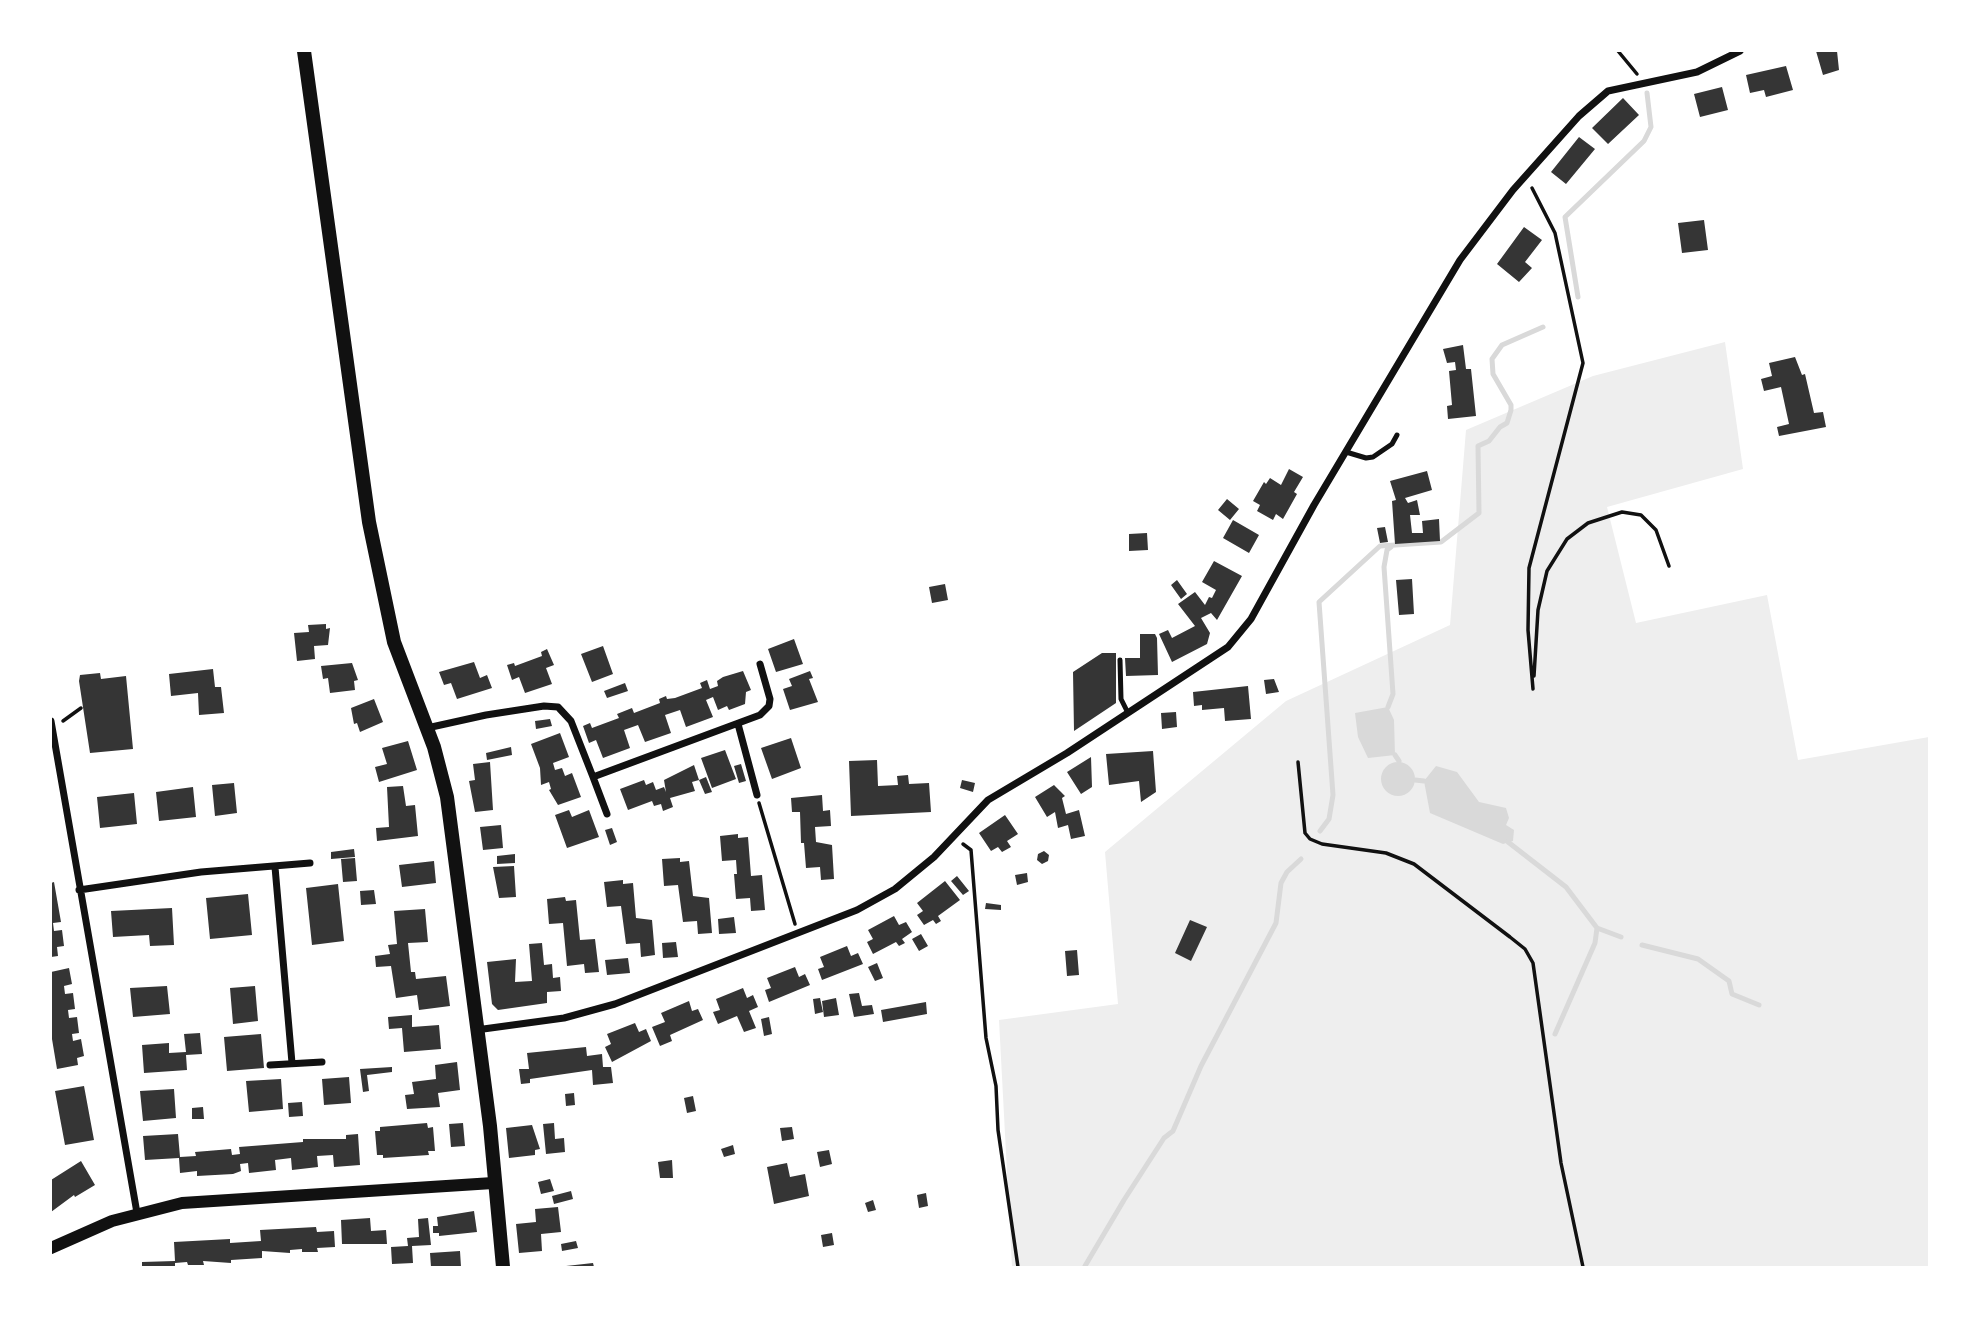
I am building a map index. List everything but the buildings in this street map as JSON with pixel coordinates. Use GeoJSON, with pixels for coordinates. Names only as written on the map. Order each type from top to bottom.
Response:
{"type":"FeatureCollection","features":[{"type":"Feature","properties":{"kind":"main road"},"geometry":{"type":"LineString","coordinates":[[304,51],[369,522],[394,642],[428,728],[447,797],[475,1030],[490,1126],[503,1267]]}},
{"type":"Feature","properties":{"kind":"street"},"geometry":{"type":"LineString","coordinates":[[475,1030],[590,1012],[673,984],[857,910],[895,889],[934,858],[988,800],[1208,662],[1238,637],[1460,260],[1526,177],[1598,99],[1620,86],[1697,72],[1740,51]]}},
{"type":"Feature","properties":{"kind":"street"},"geometry":{"type":"LineString","coordinates":[[593,777],[760,715],[769,706],[769,692],[760,664]]}},
{"type":"Feature","properties":{"kind":"street"},"geometry":{"type":"LineString","coordinates":[[428,728],[486,715],[544,706],[558,707],[571,721],[607,814]]}},
{"type":"Feature","properties":{"kind":"street"},"geometry":{"type":"LineString","coordinates":[[51,721],[137,1213]]}},
{"type":"Feature","properties":{"kind":"street"},"geometry":{"type":"LineString","coordinates":[[738,724],[757,795]]}},
{"type":"Feature","properties":{"kind":"street"},"geometry":{"type":"LineString","coordinates":[[79,890],[158,877],[310,863]]}},
{"type":"Feature","properties":{"kind":"street"},"geometry":{"type":"LineString","coordinates":[[275,867],[292,1063]]}},
{"type":"Feature","properties":{"kind":"street"},"geometry":{"type":"LineString","coordinates":[[270,1065],[322,1062]]}},
{"type":"Feature","properties":{"kind":"street"},"geometry":{"type":"LineString","coordinates":[[51,1248],[82,1232],[137,1213],[182,1203],[494,1183]]}},
{"type":"Feature","properties":{"kind":"lane"},"geometry":{"type":"LineString","coordinates":[[1346,452],[1366,458],[1373,457],[1392,444],[1397,435]]}},
{"type":"Feature","properties":{"kind":"lane"},"geometry":{"type":"LineString","coordinates":[[1120,660],[1121,699],[1128,713]]}},
{"type":"Feature","properties":{"kind":"path"},"geometry":{"type":"LineString","coordinates":[[1618,51],[1642,82]]}},
{"type":"Feature","properties":{"kind":"path"},"geometry":{"type":"LineString","coordinates":[[1526,177],[1555,233],[1583,363],[1529,568],[1528,630],[1533,689],[1541,597],[1547,571],[1567,539],[1588,523],[1622,512],[1641,514],[1656,530],[1670,566]]}},
{"type":"Feature","properties":{"kind":"path"},"geometry":{"type":"LineString","coordinates":[[64,721],[81,708]]}},
{"type":"Feature","properties":{"kind":"path"},"geometry":{"type":"LineString","coordinates":[[1298,762],[1305,834],[1310,839],[1322,844],[1387,853],[1414,864],[1525,949],[1533,964],[1562,1163],[1583,1267]]}},
{"type":"Feature","properties":{"kind":"path"},"geometry":{"type":"LineString","coordinates":[[757,795],[798,934]]}},
{"type":"Feature","properties":{"kind":"path"},"geometry":{"type":"LineString","coordinates":[[953,836],[971,850],[985,1027],[996,1086],[998,1130],[1018,1267]]}},
{"type":"Feature","properties":{"kind":"shaded area"},"geometry":{"type":"Polygon","coordinates":[[[1725,342],[1743,469],[1607,507],[1636,623],[1767,595],[1798,760],[1929,737],[1929,1267],[1012,1267],[999,1020],[1118,1004],[1105,852],[1286,701],[1450,625],[1466,430],[1593,376],[1725,342]]]}},
{"type":"Feature","properties":{"kind":"shaded area"},"geometry":{"type":"Polygon","coordinates":[[[1388,707],[1394,720],[1395,755],[1368,758],[1358,737],[1355,713],[1388,707]]]}},
{"type":"Feature","properties":{"kind":"shaded area"},"geometry":{"type":"Polygon","coordinates":[[[1398,762],[1410,767],[1415,779],[1410,791],[1398,796],[1386,791],[1381,779],[1386,767],[1398,762]]]}},
{"type":"Feature","properties":{"kind":"shaded area"},"geometry":{"type":"Polygon","coordinates":[[[1436,766],[1457,772],[1479,802],[1506,808],[1509,818],[1506,825],[1514,830],[1513,841],[1503,844],[1430,813],[1424,781],[1436,766]]]}},
{"type":"Feature","properties":{"kind":"waterway"},"geometry":{"type":"LineString","coordinates":[[1578,297],[1565,217],[1644,141],[1651,127],[1647,93]]}},
{"type":"Feature","properties":{"kind":"waterway"},"geometry":{"type":"LineString","coordinates":[[1320,831],[1329,819],[1333,795],[1319,602],[1380,546],[1441,542],[1479,513],[1478,446],[1489,441],[1500,427],[1507,423],[1511,410],[1511,405],[1493,374],[1492,359],[1502,345],[1543,327]]}},
{"type":"Feature","properties":{"kind":"waterway"},"geometry":{"type":"LineString","coordinates":[[1388,707],[1393,694],[1384,567],[1387,550],[1391,547]]}},
{"type":"Feature","properties":{"kind":"waterway"},"geometry":{"type":"LineString","coordinates":[[1395,755],[1399,761]]}},
{"type":"Feature","properties":{"kind":"waterway"},"geometry":{"type":"LineString","coordinates":[[1415,780],[1424,781]]}},
{"type":"Feature","properties":{"kind":"waterway"},"geometry":{"type":"LineString","coordinates":[[1508,842],[1566,887],[1597,928],[1621,937]]}},
{"type":"Feature","properties":{"kind":"waterway"},"geometry":{"type":"LineString","coordinates":[[1085,1266],[1164,1138],[1173,1131],[1201,1066],[1276,923],[1281,883],[1287,872],[1301,859]]}},
{"type":"Feature","properties":{"kind":"waterway"},"geometry":{"type":"LineString","coordinates":[[1555,1034],[1595,943],[1597,928]]}},
{"type":"Feature","properties":{"kind":"waterway"},"geometry":{"type":"LineString","coordinates":[[1642,945],[1698,959],[1729,981],[1732,994],[1759,1005]]}}]}
